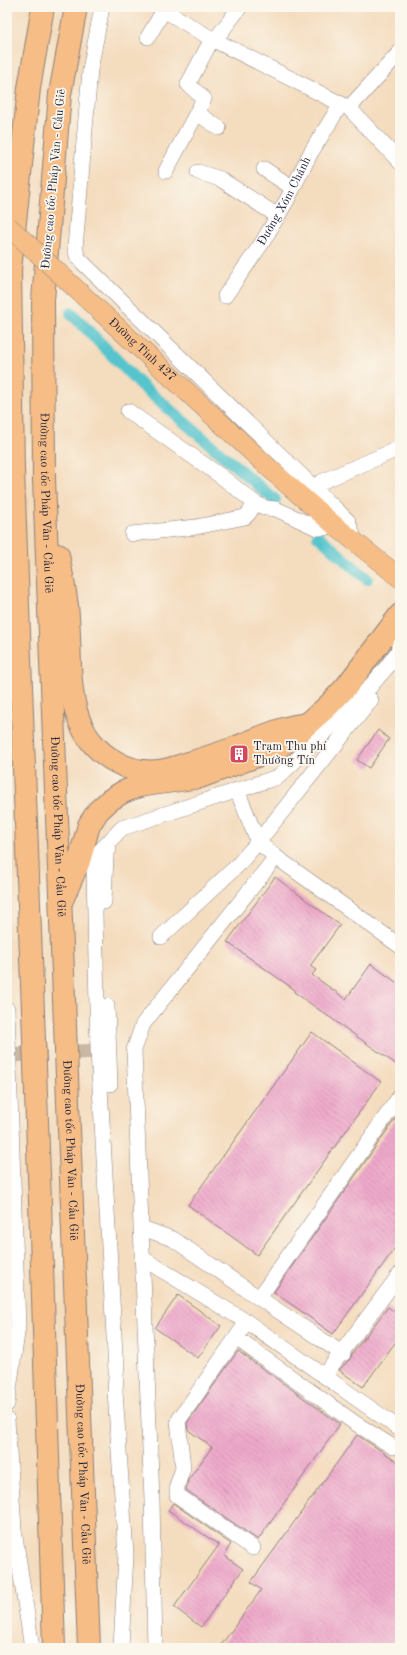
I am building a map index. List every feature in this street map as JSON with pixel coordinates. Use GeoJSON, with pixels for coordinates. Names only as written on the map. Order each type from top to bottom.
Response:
{"type":"FeatureCollection","features":[{"type":"Feature","properties":{"kind":"highway"},"geometry":{"type":"LineString","coordinates":[[36,7],[10,270],[13,470],[40,1202],[54,1648]]}},
{"type":"Feature","properties":{"kind":"highway"},"geometry":{"type":"LineString","coordinates":[[29,88],[43,7]]}},
{"type":"Feature","properties":{"kind":"highway","name":"Đường cao tốc Pháp Vân - Cầu Giẽ"},"geometry":{"type":"LineString","coordinates":[[76,7],[60,94],[43,300],[44,479],[89,1648]]}},
{"type":"Feature","properties":{"kind":"highway"},"geometry":{"type":"LineString","coordinates":[[44,479],[67,607],[69,670],[80,723],[89,741],[107,757],[124,767],[143,772],[166,770],[293,726],[307,724]]}},
{"type":"Feature","properties":{"kind":"highway"},"geometry":{"type":"LineString","coordinates":[[60,904],[79,861],[89,825],[98,810],[123,792],[138,786],[200,778],[273,750],[288,741],[328,706],[346,687],[399,616]]}},
{"type":"Feature","properties":{"kind":"main road","name":"Đường Tỉnh 427"},"geometry":{"type":"LineString","coordinates":[[7,225],[278,476],[333,524],[400,578]]}},
{"type":"Feature","properties":{"kind":"street"},"geometry":{"type":"LineString","coordinates":[[102,7],[90,70],[75,248],[78,258],[348,521],[356,543]]}},
{"type":"Feature","properties":{"kind":"street"},"geometry":{"type":"LineString","coordinates":[[166,171],[204,98],[188,84],[214,40],[239,7]]}},
{"type":"Feature","properties":{"kind":"street"},"geometry":{"type":"LineString","coordinates":[[148,37],[162,9],[214,40],[345,106],[400,162]]}},
{"type":"Feature","properties":{"kind":"street","name":"Đường Xóm Chánh"},"geometry":{"type":"LineString","coordinates":[[225,296],[262,243],[278,216],[310,154],[345,106],[400,52]]}},
{"type":"Feature","properties":{"kind":"street"},"geometry":{"type":"LineString","coordinates":[[197,112],[220,128]]}},
{"type":"Feature","properties":{"kind":"street"},"geometry":{"type":"LineString","coordinates":[[264,169],[293,188]]}},
{"type":"Feature","properties":{"kind":"street"},"geometry":{"type":"LineString","coordinates":[[198,172],[220,179],[278,216]]}},
{"type":"Feature","properties":{"kind":"street"},"geometry":{"type":"LineString","coordinates":[[128,411],[265,510],[317,528],[325,528],[333,524]]}},
{"type":"Feature","properties":{"kind":"street"},"geometry":{"type":"LineString","coordinates":[[316,490],[318,484],[321,482],[400,448]]}},
{"type":"Feature","properties":{"kind":"street"},"geometry":{"type":"LineString","coordinates":[[132,534],[196,527],[245,517],[249,513],[265,510]]}},
{"type":"Feature","properties":{"kind":"street"},"geometry":{"type":"LineString","coordinates":[[161,937],[238,864],[258,842],[400,663],[399,616]]}},
{"type":"Feature","properties":{"kind":"street"},"geometry":{"type":"LineString","coordinates":[[121,1648],[126,1555],[115,1391],[122,1309],[113,1185],[104,914],[106,855],[122,828],[278,777],[356,703],[399,650]]}},
{"type":"Feature","properties":{"kind":"street"},"geometry":{"type":"LineString","coordinates":[[237,790],[258,842],[276,857],[400,946]]}},
{"type":"Feature","properties":{"kind":"street"},"geometry":{"type":"LineString","coordinates":[[155,1648],[152,1500],[134,1050],[144,1024],[276,857]]}},
{"type":"Feature","properties":{"kind":"street"},"geometry":{"type":"LineString","coordinates":[[7,1009],[18,1326],[7,1404]]}},
{"type":"Feature","properties":{"kind":"street"},"geometry":{"type":"LineString","coordinates":[[259,1298],[400,1096]]}},
{"type":"Feature","properties":{"kind":"street"},"geometry":{"type":"LineString","coordinates":[[142,1228],[174,1239],[343,1354]]}},
{"type":"Feature","properties":{"kind":"street"},"geometry":{"type":"LineString","coordinates":[[142,1258],[247,1322],[400,1430]]}},
{"type":"Feature","properties":{"kind":"street"},"geometry":{"type":"LineString","coordinates":[[324,1376],[343,1354],[400,1274]]}},
{"type":"Feature","properties":{"kind":"street"},"geometry":{"type":"LineString","coordinates":[[247,1322],[178,1421],[183,1468],[177,1486],[177,1495],[253,1548]]}},
{"type":"Feature","properties":{"kind":"street"},"geometry":{"type":"LineString","coordinates":[[236,1338],[355,1423],[393,1447]]}},
{"type":"Feature","properties":{"kind":"street"},"geometry":{"type":"LineString","coordinates":[[7,1420],[14,1530],[32,1648]]}},
{"type":"Feature","properties":{"kind":"building"},"geometry":{"type":"Polygon","coordinates":[[[378,730],[389,739],[369,768],[357,760],[378,730]]]}},
{"type":"Feature","properties":{"kind":"building"},"geometry":{"type":"Polygon","coordinates":[[[275,877],[340,925],[310,966],[316,970],[312,975],[346,999],[371,964],[400,985],[400,1067],[294,992],[295,990],[227,942],[275,877]]]}},
{"type":"Feature","properties":{"kind":"building"},"geometry":{"type":"Polygon","coordinates":[[[312,1032],[381,1082],[257,1255],[188,1205],[312,1032]]]}},
{"type":"Feature","properties":{"kind":"building"},"geometry":{"type":"Polygon","coordinates":[[[400,1112],[400,1241],[333,1334],[274,1292],[400,1112]]]}},
{"type":"Feature","properties":{"kind":"building"},"geometry":{"type":"Polygon","coordinates":[[[178,1295],[221,1326],[198,1358],[155,1328],[178,1295]]]}},
{"type":"Feature","properties":{"kind":"building"},"geometry":{"type":"Polygon","coordinates":[[[388,1307],[400,1316],[400,1336],[363,1387],[339,1370],[350,1359],[352,1354],[388,1307]]]}},
{"type":"Feature","properties":{"kind":"building"},"geometry":{"type":"Polygon","coordinates":[[[238,1351],[340,1424],[258,1540],[186,1490],[188,1480],[212,1447],[188,1430],[187,1423],[238,1351]]]}},
{"type":"Feature","properties":{"kind":"building"},"geometry":{"type":"Polygon","coordinates":[[[357,1435],[400,1463],[400,1648],[219,1648],[261,1590],[251,1582],[357,1435]]]}},
{"type":"Feature","properties":{"kind":"building"},"geometry":{"type":"Polygon","coordinates":[[[173,1503],[231,1544],[224,1555],[243,1569],[201,1627],[174,1607],[219,1545],[168,1510],[173,1503]]]}},
{"type":"Feature","properties":{"kind":"waterway"},"geometry":{"type":"LineString","coordinates":[[71,313],[141,385],[275,500]]}},
{"type":"Feature","properties":{"kind":"waterway"},"geometry":{"type":"LineString","coordinates":[[318,536],[367,579]]}},
{"type":"Feature","properties":{"kind":"tunnel"},"geometry":{"type":"LineString","coordinates":[[9,1055],[98,1051]]}},
{"type":"Feature","properties":{"kind":"place","name":"Trạm Thu phí Thường Tín"},"geometry":{"type":"Point","coordinates":[239,754]}}]}
